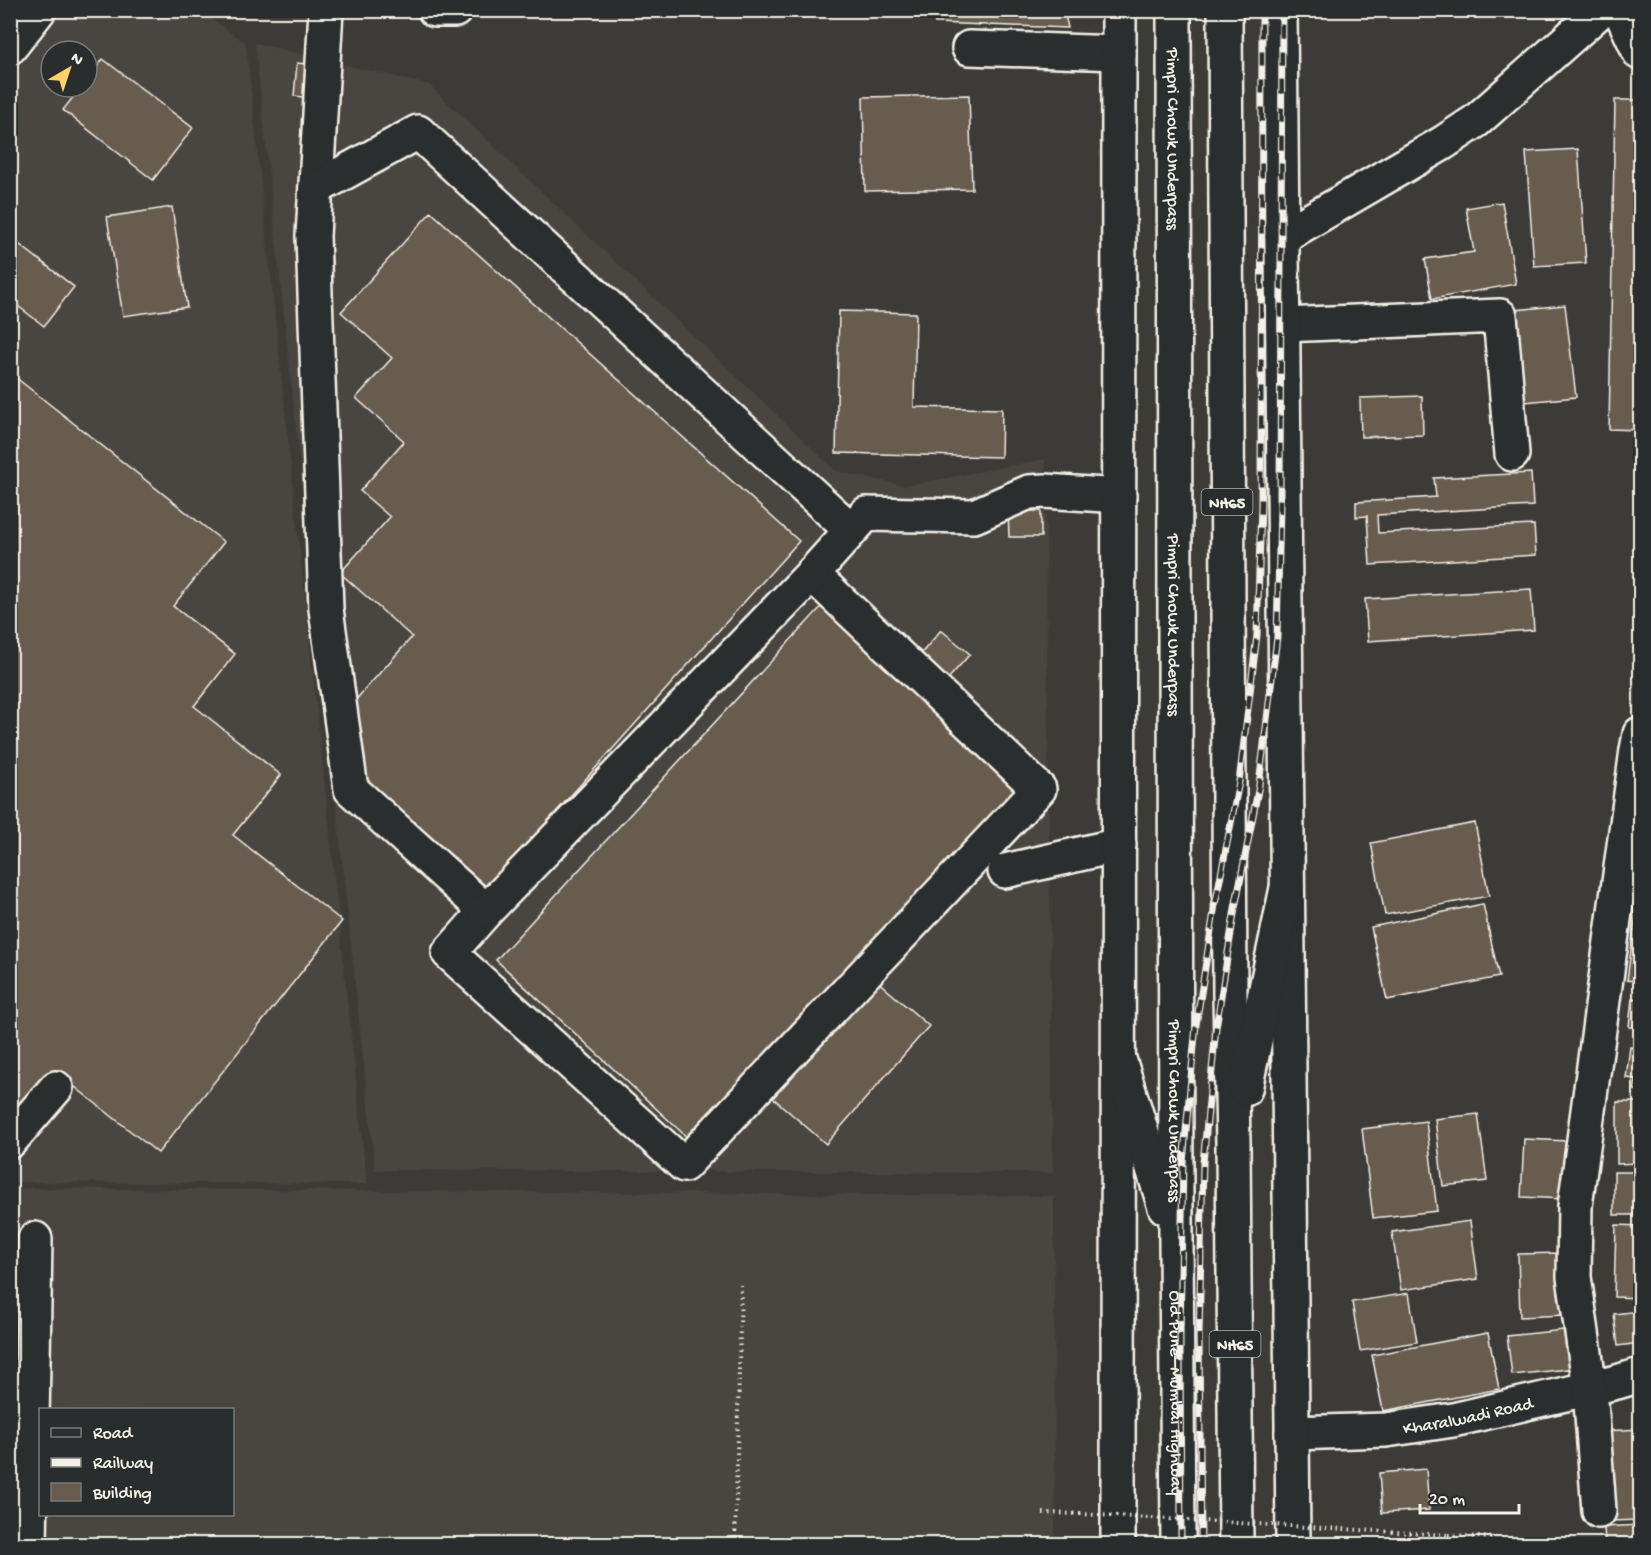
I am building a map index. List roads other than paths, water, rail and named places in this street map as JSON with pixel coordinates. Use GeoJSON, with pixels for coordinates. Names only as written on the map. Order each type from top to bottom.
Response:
{"type":"FeatureCollection","features":[{"type":"Feature","properties":{"kind":"main road"},"geometry":{"type":"LineString","coordinates":[[10,47],[39,10]]}},
{"type":"Feature","properties":{"kind":"main road"},"geometry":{"type":"LineString","coordinates":[[326,10],[313,236],[326,609],[351,789],[486,911]]}},
{"type":"Feature","properties":{"kind":"main road"},"geometry":{"type":"LineString","coordinates":[[435,10],[455,10]]}},
{"type":"Feature","properties":{"kind":"main road"},"geometry":{"type":"LineString","coordinates":[[1118,1545],[1119,10]]}},
{"type":"Feature","properties":{"kind":"main road","name":"Pimpri Chowk Underpass"},"geometry":{"type":"LineString","coordinates":[[1174,10],[1176,1240]]}},
{"type":"Feature","properties":{"kind":"main road","name":"NH65"},"geometry":{"type":"LineString","coordinates":[[1224,10],[1236,1545]]}},
{"type":"Feature","properties":{"kind":"main road"},"geometry":{"type":"LineString","coordinates":[[1280,10],[1293,1545]]}},
{"type":"Feature","properties":{"kind":"main road"},"geometry":{"type":"LineString","coordinates":[[1282,237],[1443,143],[1476,121],[1601,10]]}},
{"type":"Feature","properties":{"kind":"main road"},"geometry":{"type":"LineString","coordinates":[[1620,10],[1641,53]]}},
{"type":"Feature","properties":{"kind":"main road"},"geometry":{"type":"LineString","coordinates":[[969,48],[1119,53]]}},
{"type":"Feature","properties":{"kind":"main road"},"geometry":{"type":"LineString","coordinates":[[316,188],[418,132],[851,530]]}},
{"type":"Feature","properties":{"kind":"main road"},"geometry":{"type":"LineString","coordinates":[[1283,325],[1500,316],[1512,454]]}},
{"type":"Feature","properties":{"kind":"main road"},"geometry":{"type":"LineString","coordinates":[[812,574],[1039,789],[684,1165],[449,953],[486,911],[812,574],[866,514],[974,516],[1029,492],[1119,496]]}},
{"type":"Feature","properties":{"kind":"main road"},"geometry":{"type":"LineString","coordinates":[[1599,1511],[1622,1384],[1574,1277],[1575,1206],[1635,762],[1641,734]]}},
{"type":"Feature","properties":{"kind":"main road"},"geometry":{"type":"LineString","coordinates":[[1005,872],[1119,845]]}},
{"type":"Feature","properties":{"kind":"main road"},"geometry":{"type":"LineString","coordinates":[[1233,1143],[1287,888]]}},
{"type":"Feature","properties":{"kind":"main road"},"geometry":{"type":"LineString","coordinates":[[1119,1056],[1176,1240]]}},
{"type":"Feature","properties":{"kind":"main road"},"geometry":{"type":"LineString","coordinates":[[10,1141],[56,1088]]}},
{"type":"Feature","properties":{"kind":"main road"},"geometry":{"type":"LineString","coordinates":[[30,1545],[35,1239]]}},
{"type":"Feature","properties":{"kind":"main road","name":"Old Pune–Mumbai Highway"},"geometry":{"type":"LineString","coordinates":[[1176,1240],[1178,1545]]}},
{"type":"Feature","properties":{"kind":"main road","name":"Kharalwadi Road"},"geometry":{"type":"LineString","coordinates":[[1292,1433],[1386,1430],[1453,1419],[1622,1384]]}},
{"type":"Feature","properties":{"kind":"railway"},"geometry":{"type":"LineString","coordinates":[[1181,1544],[1180,1336],[1183,1162],[1196,1025],[1215,905],[1239,782],[1257,635],[1261,504],[1262,10]]}},
{"type":"Feature","properties":{"kind":"railway"},"geometry":{"type":"LineString","coordinates":[[1201,1544],[1199,1336],[1203,1163],[1216,1028],[1235,908],[1259,785],[1277,637],[1280,505],[1282,10]]}}]}
